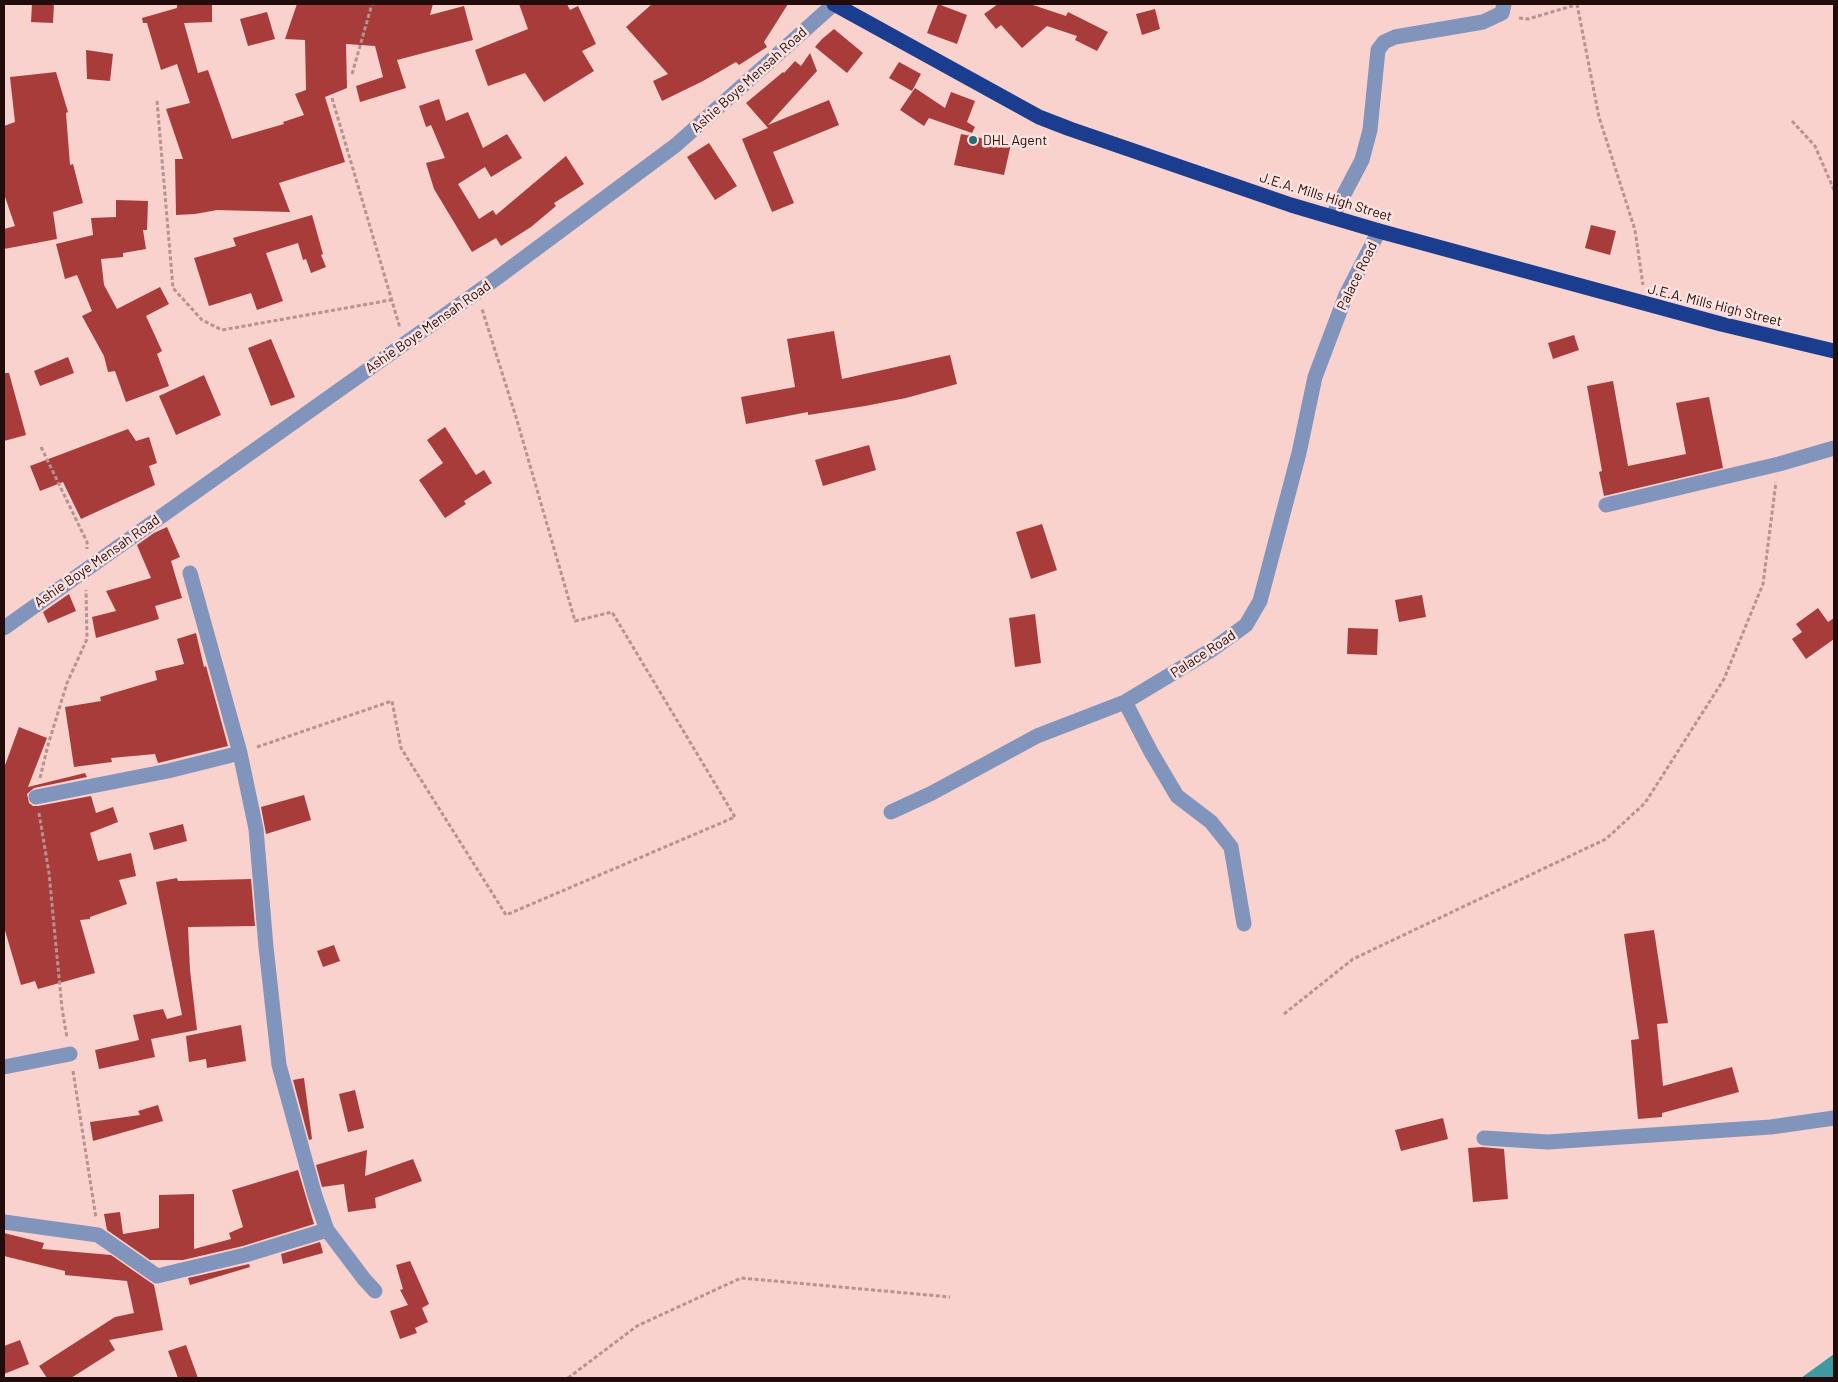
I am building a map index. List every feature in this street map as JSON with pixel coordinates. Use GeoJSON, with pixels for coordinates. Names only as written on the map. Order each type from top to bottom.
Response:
{"type":"FeatureCollection","features":[{"type":"Feature","properties":{"kind":"highway","name":"J.E.A. Mills High Street"},"geometry":{"type":"LineString","coordinates":[[834,4],[1039,116],[1070,129],[1379,231],[1711,322],[1834,351]]}},
{"type":"Feature","properties":{"kind":"street","name":"Ashie Boye Mensah Road"},"geometry":{"type":"LineString","coordinates":[[4,628],[497,278],[676,145],[834,4]]}},
{"type":"Feature","properties":{"kind":"street"},"geometry":{"type":"LineString","coordinates":[[1332,217],[1362,160],[1370,130],[1378,50],[1384,42],[1395,37],[1483,22],[1492,19],[1503,8]]}},
{"type":"Feature","properties":{"kind":"street","name":"Palace Road"},"geometry":{"type":"LineString","coordinates":[[891,812],[932,793],[1037,736],[1125,702],[1213,649],[1246,625],[1260,601],[1299,453],[1315,377],[1346,295],[1379,231]]}},
{"type":"Feature","properties":{"kind":"street"},"geometry":{"type":"LineString","coordinates":[[1606,506],[1779,464],[1834,448]]}},
{"type":"Feature","properties":{"kind":"street"},"geometry":{"type":"LineString","coordinates":[[190,573],[240,753],[256,829],[279,1065],[315,1196],[327,1230],[375,1291]]}},
{"type":"Feature","properties":{"kind":"street"},"geometry":{"type":"LineString","coordinates":[[1125,702],[1151,752],[1178,796],[1211,822],[1231,847],[1244,924]]}},
{"type":"Feature","properties":{"kind":"street"},"geometry":{"type":"LineString","coordinates":[[36,797],[168,771],[240,753]]}},
{"type":"Feature","properties":{"kind":"street"},"geometry":{"type":"LineString","coordinates":[[4,1067],[70,1054]]}},
{"type":"Feature","properties":{"kind":"street"},"geometry":{"type":"LineString","coordinates":[[1484,1138],[1548,1142],[1771,1127],[1834,1118]]}},
{"type":"Feature","properties":{"kind":"street"},"geometry":{"type":"LineString","coordinates":[[4,1222],[98,1235],[157,1276],[245,1256],[327,1230]]}},
{"type":"Feature","properties":{"kind":"path"},"geometry":{"type":"LineString","coordinates":[[352,74],[372,4]]}},
{"type":"Feature","properties":{"kind":"path"},"geometry":{"type":"LineString","coordinates":[[1503,8],[1528,19],[1578,4],[1599,117],[1635,230],[1645,293]]}},
{"type":"Feature","properties":{"kind":"path"},"geometry":{"type":"LineString","coordinates":[[332,98],[404,343]]}},
{"type":"Feature","properties":{"kind":"path"},"geometry":{"type":"LineString","coordinates":[[156,101],[173,288],[202,320],[222,330],[392,300]]}},
{"type":"Feature","properties":{"kind":"path"},"geometry":{"type":"LineString","coordinates":[[1792,121],[1815,146],[1834,190]]}},
{"type":"Feature","properties":{"kind":"path"},"geometry":{"type":"LineString","coordinates":[[240,753],[392,701],[401,748],[506,915],[734,817],[612,612],[575,621],[516,417],[479,301]]}},
{"type":"Feature","properties":{"kind":"path"},"geometry":{"type":"LineString","coordinates":[[41,447],[87,542],[87,640],[67,683],[48,745],[36,797],[49,872],[62,1008],[98,1235]]}},
{"type":"Feature","properties":{"kind":"path"},"geometry":{"type":"LineString","coordinates":[[1284,1014],[1353,958],[1606,839],[1645,803],[1724,680],[1763,584],[1779,464]]}},
{"type":"Feature","properties":{"kind":"path"},"geometry":{"type":"LineString","coordinates":[[568,1378],[636,1326],[741,1278],[950,1297]]}},
{"type":"Feature","properties":{"kind":"water"},"geometry":{"type":"Polygon","coordinates":[[[1834,1354],[1834,1378],[1801,1378],[1834,1354]]]}},
{"type":"Feature","properties":{"kind":"building"},"geometry":{"type":"Polygon","coordinates":[[[32,4],[54,4],[53,23],[31,22],[32,4]]]}},
{"type":"Feature","properties":{"kind":"building"},"geometry":{"type":"Polygon","coordinates":[[[177,4],[212,4],[212,22],[184,23],[198,73],[208,70],[232,139],[284,124],[283,122],[304,115],[295,94],[306,90],[305,40],[285,39],[297,4],[433,4],[430,15],[464,6],[473,40],[397,60],[406,88],[360,102],[356,86],[383,77],[375,46],[346,44],[347,88],[325,97],[345,162],[279,183],[290,212],[217,210],[176,215],[175,159],[183,159],[166,109],[190,103],[177,64],[161,70],[147,23],[143,23],[142,18],[177,8],[177,4]]]}},
{"type":"Feature","properties":{"kind":"building"},"geometry":{"type":"Polygon","coordinates":[[[519,4],[567,4],[570,10],[578,6],[596,44],[582,51],[594,71],[544,102],[525,73],[488,86],[475,50],[528,29],[519,4]]]}},
{"type":"Feature","properties":{"kind":"building"},"geometry":{"type":"Polygon","coordinates":[[[652,4],[788,4],[764,42],[767,47],[739,65],[736,62],[662,101],[653,81],[668,74],[626,27],[652,4]]]}},
{"type":"Feature","properties":{"kind":"building"},"geometry":{"type":"Polygon","coordinates":[[[938,4],[967,15],[957,44],[927,33],[938,4]]]}},
{"type":"Feature","properties":{"kind":"building"},"geometry":{"type":"Polygon","coordinates":[[[998,4],[1030,4],[1066,16],[1068,12],[1108,32],[1097,51],[1075,40],[1077,36],[1047,26],[1022,48],[1001,25],[996,29],[984,14],[998,4]]]}},
{"type":"Feature","properties":{"kind":"building"},"geometry":{"type":"Polygon","coordinates":[[[1155,9],[1160,29],[1142,35],[1136,14],[1155,9]]]}},
{"type":"Feature","properties":{"kind":"building"},"geometry":{"type":"Polygon","coordinates":[[[267,12],[275,39],[248,46],[240,19],[267,12]]]}},
{"type":"Feature","properties":{"kind":"building"},"geometry":{"type":"Polygon","coordinates":[[[834,29],[863,53],[847,73],[815,47],[834,29]]]}},
{"type":"Feature","properties":{"kind":"building"},"geometry":{"type":"Polygon","coordinates":[[[86,50],[113,54],[110,81],[87,79],[86,50]]]}},
{"type":"Feature","properties":{"kind":"building"},"geometry":{"type":"Polygon","coordinates":[[[810,53],[817,71],[768,125],[829,100],[839,125],[773,152],[794,203],[772,212],[742,139],[768,128],[746,103],[784,73],[795,61],[801,66],[810,53]]]}},
{"type":"Feature","properties":{"kind":"building"},"geometry":{"type":"Polygon","coordinates":[[[899,62],[921,74],[912,91],[889,78],[899,62]]]}},
{"type":"Feature","properties":{"kind":"building"},"geometry":{"type":"Polygon","coordinates":[[[56,72],[68,112],[66,113],[70,165],[73,164],[83,203],[53,212],[57,239],[4,249],[4,229],[15,226],[4,194],[4,126],[15,122],[10,77],[56,72]]]}},
{"type":"Feature","properties":{"kind":"building"},"geometry":{"type":"Polygon","coordinates":[[[915,88],[945,108],[951,92],[975,101],[967,122],[975,127],[972,133],[929,118],[924,126],[900,110],[915,88]]]}},
{"type":"Feature","properties":{"kind":"building"},"geometry":{"type":"Polygon","coordinates":[[[439,99],[446,121],[468,112],[483,148],[507,134],[522,158],[491,177],[485,167],[458,184],[479,219],[493,210],[496,215],[566,156],[584,184],[554,203],[556,206],[531,227],[501,246],[496,238],[472,252],[434,189],[426,163],[445,158],[431,125],[426,127],[419,106],[439,99]]]}},
{"type":"Feature","properties":{"kind":"building"},"geometry":{"type":"Polygon","coordinates":[[[961,134],[1011,144],[1004,175],[954,165],[961,134]]]}},
{"type":"Feature","properties":{"kind":"building"},"geometry":{"type":"Polygon","coordinates":[[[709,143],[737,186],[715,200],[687,157],[709,143]]]}},
{"type":"Feature","properties":{"kind":"building"},"geometry":{"type":"Polygon","coordinates":[[[116,200],[148,201],[147,230],[143,230],[146,249],[123,253],[123,257],[101,259],[104,285],[117,309],[160,287],[169,304],[146,316],[162,351],[157,354],[169,386],[126,402],[115,371],[108,372],[104,356],[82,316],[92,311],[77,275],[65,279],[56,244],[93,235],[91,218],[116,217],[116,200]]]}},
{"type":"Feature","properties":{"kind":"building"},"geometry":{"type":"Polygon","coordinates":[[[312,215],[323,254],[321,255],[326,267],[311,273],[306,259],[303,260],[298,243],[266,253],[283,301],[257,310],[251,293],[209,306],[194,258],[236,246],[233,238],[312,215]]]}},
{"type":"Feature","properties":{"kind":"building"},"geometry":{"type":"Polygon","coordinates":[[[1591,225],[1616,231],[1610,255],[1585,248],[1591,225]]]}},
{"type":"Feature","properties":{"kind":"building"},"geometry":{"type":"Polygon","coordinates":[[[834,331],[842,379],[950,355],[957,384],[906,398],[865,406],[808,415],[808,412],[746,424],[741,397],[795,387],[787,339],[834,331]]]}},
{"type":"Feature","properties":{"kind":"building"},"geometry":{"type":"Polygon","coordinates":[[[1574,335],[1579,350],[1553,359],[1548,343],[1574,335]]]}},
{"type":"Feature","properties":{"kind":"building"},"geometry":{"type":"Polygon","coordinates":[[[271,339],[295,397],[271,406],[248,348],[271,339]]]}},
{"type":"Feature","properties":{"kind":"building"},"geometry":{"type":"Polygon","coordinates":[[[68,357],[74,373],[40,386],[34,371],[68,357]]]}},
{"type":"Feature","properties":{"kind":"building"},"geometry":{"type":"Polygon","coordinates":[[[4,373],[9,373],[26,435],[4,441],[4,373]]]}},
{"type":"Feature","properties":{"kind":"building"},"geometry":{"type":"Polygon","coordinates":[[[204,375],[221,415],[176,435],[159,396],[204,375]]]}},
{"type":"Feature","properties":{"kind":"building"},"geometry":{"type":"Polygon","coordinates":[[[1613,381],[1628,466],[1686,454],[1676,403],[1709,397],[1723,468],[1604,496],[1599,472],[1602,471],[1587,386],[1613,381]]]}},
{"type":"Feature","properties":{"kind":"building"},"geometry":{"type":"Polygon","coordinates":[[[445,427],[476,475],[484,470],[492,483],[464,501],[466,504],[445,518],[419,480],[443,463],[427,440],[445,427]]]}},
{"type":"Feature","properties":{"kind":"building"},"geometry":{"type":"Polygon","coordinates":[[[128,429],[136,441],[149,437],[157,463],[149,466],[155,485],[81,519],[63,482],[40,491],[30,466],[128,429]]]}},
{"type":"Feature","properties":{"kind":"building"},"geometry":{"type":"Polygon","coordinates":[[[869,445],[876,470],[823,486],[815,460],[869,445]]]}},
{"type":"Feature","properties":{"kind":"building"},"geometry":{"type":"Polygon","coordinates":[[[1042,524],[1057,570],[1031,579],[1016,532],[1042,524]]]}},
{"type":"Feature","properties":{"kind":"building"},"geometry":{"type":"Polygon","coordinates":[[[167,527],[180,557],[171,561],[182,598],[155,606],[159,619],[96,638],[92,617],[116,611],[106,591],[151,578],[137,545],[154,533],[167,527]]]}},
{"type":"Feature","properties":{"kind":"building"},"geometry":{"type":"Polygon","coordinates":[[[69,594],[76,611],[48,623],[43,612],[69,594]]]}},
{"type":"Feature","properties":{"kind":"building"},"geometry":{"type":"Polygon","coordinates":[[[1422,595],[1426,617],[1399,622],[1395,600],[1422,595]]]}},
{"type":"Feature","properties":{"kind":"building"},"geometry":{"type":"Polygon","coordinates":[[[1818,608],[1828,622],[1834,618],[1834,639],[1806,659],[1792,639],[1802,632],[1796,624],[1818,608]]]}},
{"type":"Feature","properties":{"kind":"building"},"geometry":{"type":"Polygon","coordinates":[[[1035,614],[1041,663],[1015,667],[1009,618],[1035,614]]]}},
{"type":"Feature","properties":{"kind":"building"},"geometry":{"type":"Polygon","coordinates":[[[1348,628],[1378,629],[1377,655],[1347,654],[1348,628]]]}},
{"type":"Feature","properties":{"kind":"building"},"geometry":{"type":"Polygon","coordinates":[[[196,633],[204,667],[206,666],[228,746],[158,763],[155,754],[111,758],[112,762],[74,767],[65,707],[101,701],[100,697],[157,680],[155,671],[184,664],[177,639],[196,633]]]}},
{"type":"Feature","properties":{"kind":"building"},"geometry":{"type":"Polygon","coordinates":[[[19,727],[47,738],[28,787],[85,773],[87,777],[34,788],[27,794],[29,803],[33,806],[38,806],[91,796],[96,813],[113,807],[118,822],[90,833],[98,861],[131,853],[136,876],[119,880],[127,904],[90,917],[90,919],[80,920],[95,973],[38,989],[35,981],[21,985],[4,927],[4,768],[19,727]]]}},
{"type":"Feature","properties":{"kind":"building"},"geometry":{"type":"Polygon","coordinates":[[[304,795],[311,820],[266,834],[261,807],[304,795]]]}},
{"type":"Feature","properties":{"kind":"building"},"geometry":{"type":"Polygon","coordinates":[[[183,824],[187,841],[154,850],[149,833],[183,824]]]}},
{"type":"Feature","properties":{"kind":"building"},"geometry":{"type":"Polygon","coordinates":[[[177,878],[178,881],[251,879],[255,926],[188,927],[190,970],[197,1030],[151,1039],[155,1057],[99,1069],[95,1050],[139,1040],[133,1015],[163,1009],[167,1019],[182,1015],[156,882],[177,878]]]}},
{"type":"Feature","properties":{"kind":"building"},"geometry":{"type":"Polygon","coordinates":[[[1654,930],[1668,1023],[1657,1024],[1663,1086],[1732,1067],[1739,1092],[1662,1113],[1662,1117],[1638,1119],[1631,1040],[1639,1039],[1624,934],[1654,930]]]}},
{"type":"Feature","properties":{"kind":"building"},"geometry":{"type":"Polygon","coordinates":[[[334,945],[340,961],[323,967],[317,951],[334,945]]]}},
{"type":"Feature","properties":{"kind":"building"},"geometry":{"type":"Polygon","coordinates":[[[241,1025],[246,1061],[207,1068],[206,1059],[189,1062],[186,1036],[241,1025]]]}},
{"type":"Feature","properties":{"kind":"building"},"geometry":{"type":"Polygon","coordinates":[[[304,1078],[312,1139],[309,1140],[293,1080],[304,1078]]]}},
{"type":"Feature","properties":{"kind":"building"},"geometry":{"type":"Polygon","coordinates":[[[355,1090],[364,1128],[348,1132],[339,1094],[355,1090]]]}},
{"type":"Feature","properties":{"kind":"building"},"geometry":{"type":"Polygon","coordinates":[[[158,1105],[163,1121],[93,1141],[90,1122],[140,1115],[138,1111],[158,1105]]]}},
{"type":"Feature","properties":{"kind":"building"},"geometry":{"type":"Polygon","coordinates":[[[1443,1118],[1448,1139],[1401,1151],[1395,1130],[1443,1118]]]}},
{"type":"Feature","properties":{"kind":"building"},"geometry":{"type":"Polygon","coordinates":[[[1468,1148],[1504,1149],[1508,1199],[1473,1202],[1468,1148]]]}},
{"type":"Feature","properties":{"kind":"building"},"geometry":{"type":"Polygon","coordinates":[[[367,1150],[365,1176],[413,1159],[422,1181],[375,1198],[376,1208],[348,1212],[344,1184],[322,1187],[316,1165],[367,1150]]]}},
{"type":"Feature","properties":{"kind":"building"},"geometry":{"type":"Polygon","coordinates":[[[298,1170],[314,1224],[243,1246],[183,1260],[150,1260],[107,1230],[104,1214],[120,1212],[123,1234],[159,1228],[159,1195],[194,1194],[194,1249],[231,1239],[229,1233],[243,1227],[232,1190],[298,1170]]]}},
{"type":"Feature","properties":{"kind":"building"},"geometry":{"type":"Polygon","coordinates":[[[4,1233],[44,1243],[42,1249],[111,1255],[154,1285],[163,1330],[109,1340],[115,1350],[71,1378],[47,1378],[39,1366],[115,1317],[134,1313],[127,1281],[65,1275],[65,1271],[4,1256],[4,1233]]]}},
{"type":"Feature","properties":{"kind":"building"},"geometry":{"type":"Polygon","coordinates":[[[320,1242],[323,1253],[283,1264],[281,1254],[320,1242]]]}},
{"type":"Feature","properties":{"kind":"building"},"geometry":{"type":"Polygon","coordinates":[[[410,1261],[429,1304],[422,1308],[428,1322],[415,1328],[417,1333],[400,1339],[390,1311],[408,1305],[400,1290],[403,1289],[396,1265],[410,1261]]]}},
{"type":"Feature","properties":{"kind":"building"},"geometry":{"type":"Polygon","coordinates":[[[249,1264],[250,1267],[190,1285],[188,1278],[249,1264]]]}},
{"type":"Feature","properties":{"kind":"building"},"geometry":{"type":"Polygon","coordinates":[[[20,1340],[29,1364],[4,1374],[4,1346],[20,1340]]]}},
{"type":"Feature","properties":{"kind":"building"},"geometry":{"type":"Polygon","coordinates":[[[186,1345],[198,1378],[178,1378],[168,1351],[186,1345]]]}},
{"type":"Feature","properties":{"kind":"place","name":"DHL Agent"},"geometry":{"type":"Point","coordinates":[973,140]}}]}
